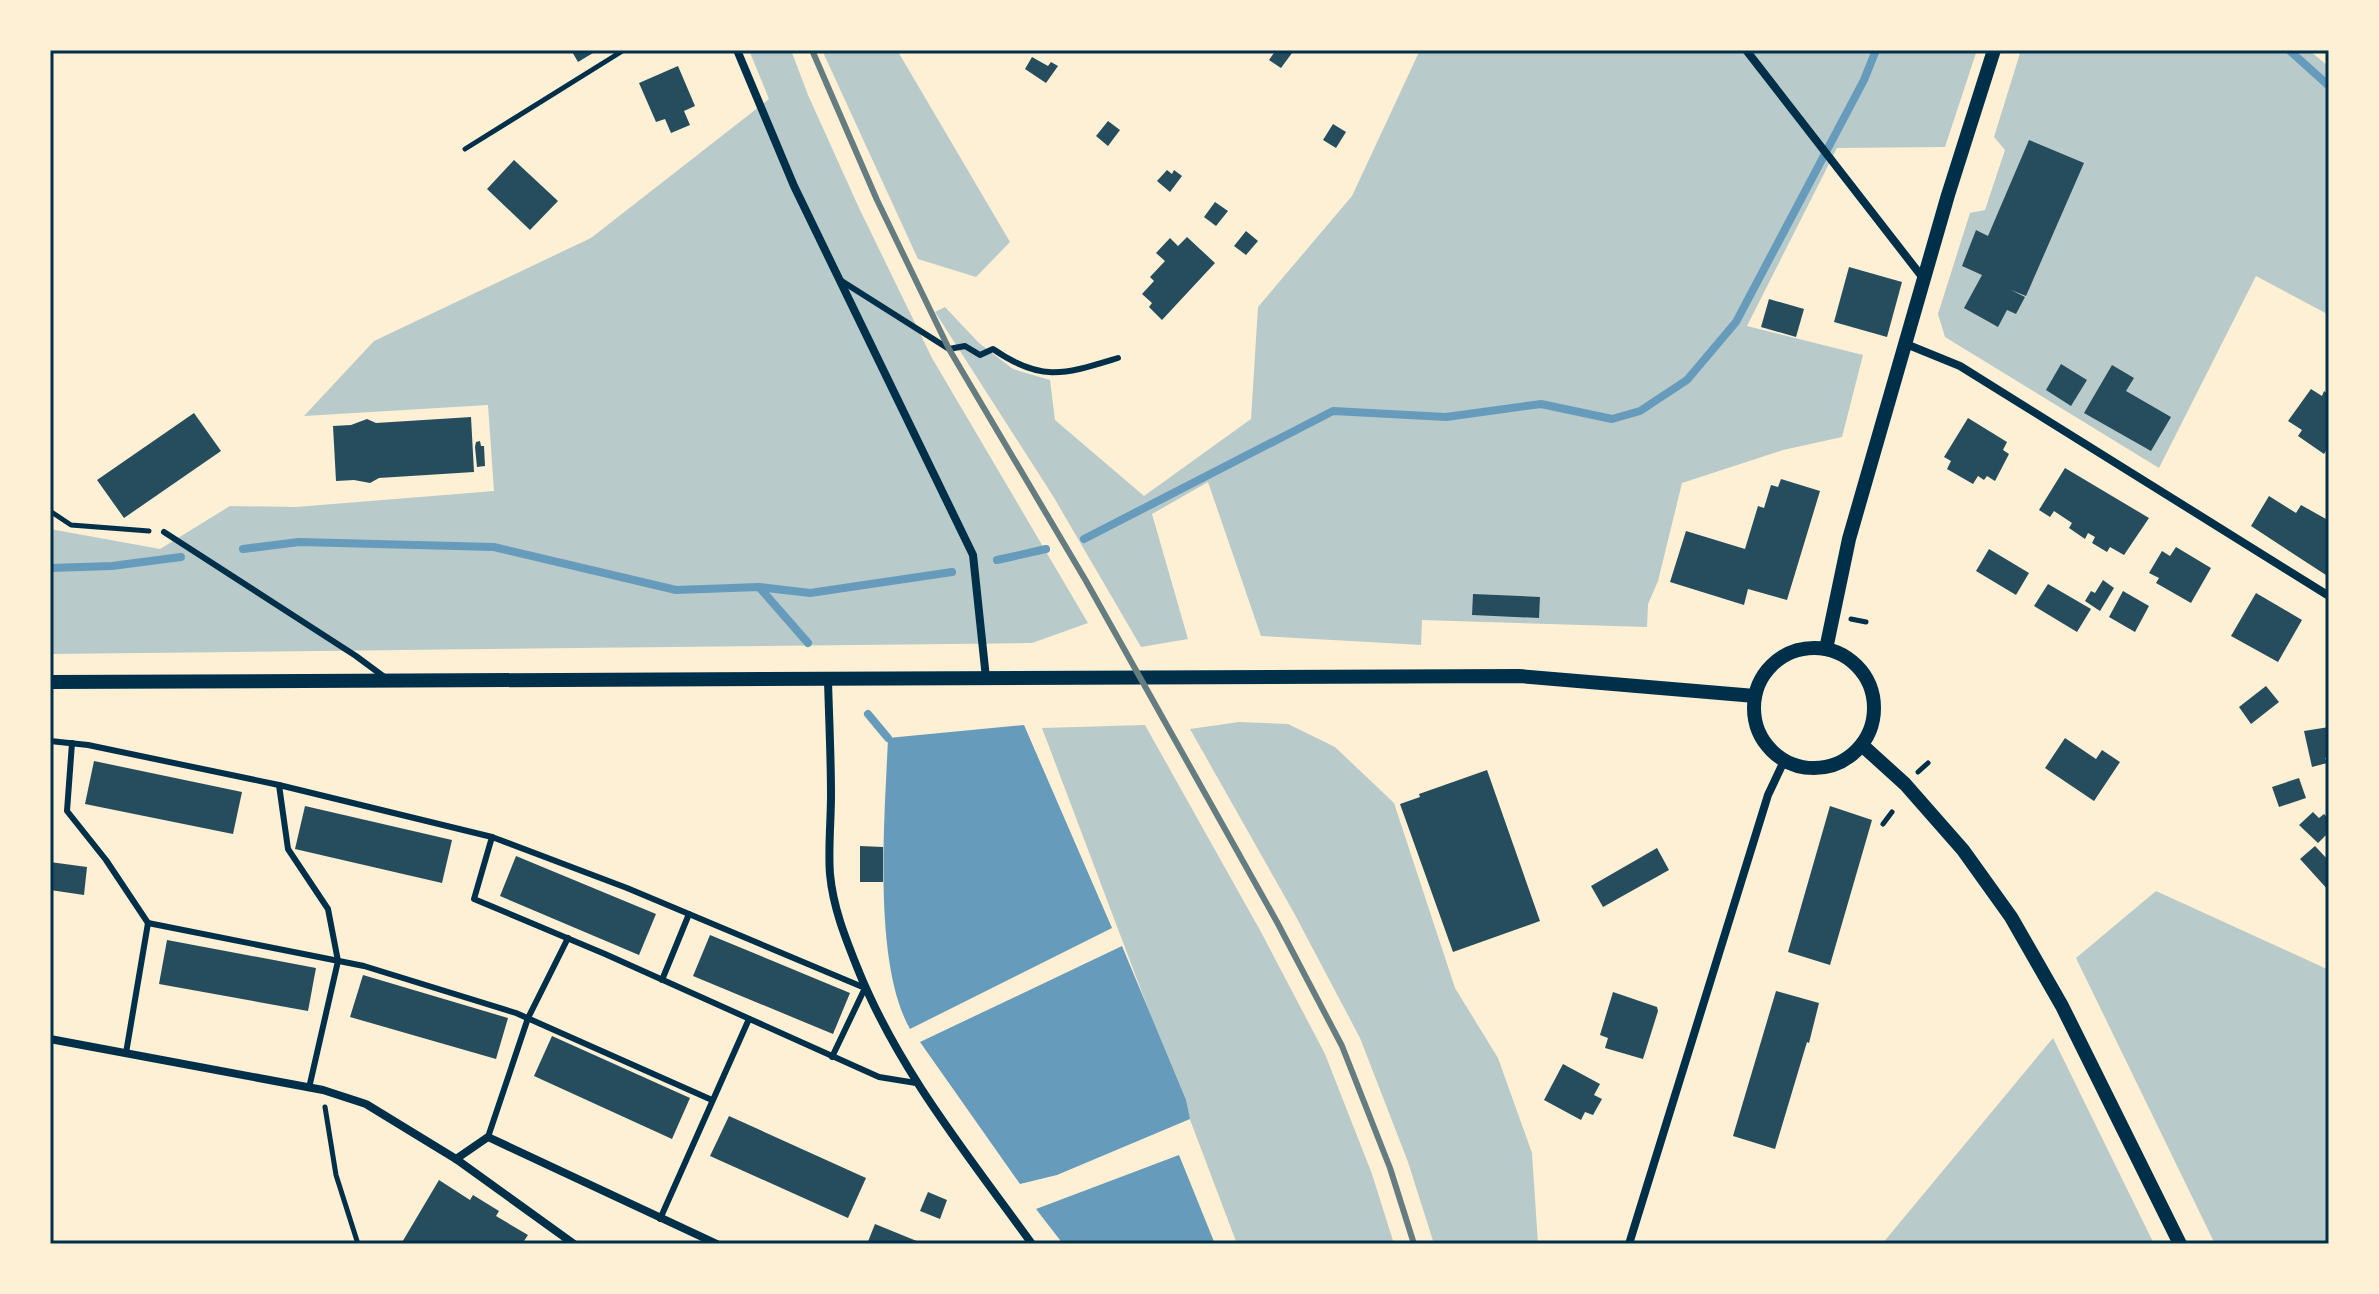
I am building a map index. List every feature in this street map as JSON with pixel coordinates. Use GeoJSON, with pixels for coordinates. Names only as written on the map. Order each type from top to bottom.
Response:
{"type":"FeatureCollection","features":[{"type":"Feature","properties":{"kind":"street"},"geometry":{"type":"LineString","coordinates":[[737,50],[794,186],[973,555],[986,678]]}},
{"type":"Feature","properties":{"kind":"street"},"geometry":{"type":"LineString","coordinates":[[1746,50],[1923,279]]}},
{"type":"Feature","properties":{"kind":"street"},"geometry":{"type":"LineString","coordinates":[[1826,649],[1846,549],[1923,279],[1994,50]]}},
{"type":"Feature","properties":{"kind":"street"},"geometry":{"type":"LineString","coordinates":[[1906,344],[1960,366],[2329,596]]}},
{"type":"Feature","properties":{"kind":"street"},"geometry":{"type":"LineString","coordinates":[[1826,649],[1848,658],[1862,671],[1872,688],[1875,707],[1873,726],[1863,746],[1848,759],[1828,768],[1805,768],[1784,761],[1770,749],[1759,733],[1754,715],[1755,696],[1765,674],[1783,657],[1798,650],[1826,649]]}},
{"type":"Feature","properties":{"kind":"street"},"geometry":{"type":"LineString","coordinates":[[50,682],[1519,676],[1755,696]]}},
{"type":"Feature","properties":{"kind":"street"},"geometry":{"type":"LineString","coordinates":[[828,680],[830,874],[837,914],[865,988],[894,1047],[916,1083],[1032,1244]]}},
{"type":"Feature","properties":{"kind":"street"},"geometry":{"type":"LineString","coordinates":[[1863,746],[1905,784],[1953,839],[2011,917],[2062,1006],[2180,1244]]}},
{"type":"Feature","properties":{"kind":"street"},"geometry":{"type":"LineString","coordinates":[[1629,1244],[1749,851],[1768,795],[1784,761]]}},
{"type":"Feature","properties":{"kind":"street"},"geometry":{"type":"LineString","coordinates":[[50,1039],[323,1090],[366,1104],[456,1159],[574,1244]]}},
{"type":"Feature","properties":{"kind":"street"},"geometry":{"type":"LineString","coordinates":[[456,1159],[488,1137],[716,1244]]}},
{"type":"Feature","properties":{"kind":"lane"},"geometry":{"type":"LineString","coordinates":[[840,280],[949,349],[965,346],[980,355],[993,349],[1015,364],[1048,374],[1074,371],[1118,358]]}},
{"type":"Feature","properties":{"kind":"lane"},"geometry":{"type":"LineString","coordinates":[[164,532],[356,656],[389,681]]}},
{"type":"Feature","properties":{"kind":"lane"},"geometry":{"type":"LineString","coordinates":[[50,741],[279,785],[492,837],[689,914],[865,988],[832,1057]]}},
{"type":"Feature","properties":{"kind":"lane"},"geometry":{"type":"LineString","coordinates":[[72,743],[67,811],[106,860],[148,923],[126,1053]]}},
{"type":"Feature","properties":{"kind":"lane"},"geometry":{"type":"LineString","coordinates":[[279,785],[288,849],[328,909],[338,961],[309,1088]]}},
{"type":"Feature","properties":{"kind":"lane"},"geometry":{"type":"LineString","coordinates":[[492,837],[474,899],[879,1077],[916,1083]]}},
{"type":"Feature","properties":{"kind":"lane"},"geometry":{"type":"LineString","coordinates":[[662,980],[689,914]]}},
{"type":"Feature","properties":{"kind":"lane"},"geometry":{"type":"LineString","coordinates":[[148,923],[338,961],[528,1018],[712,1100]]}},
{"type":"Feature","properties":{"kind":"lane"},"geometry":{"type":"LineString","coordinates":[[488,1137],[528,1018],[568,938]]}},
{"type":"Feature","properties":{"kind":"lane"},"geometry":{"type":"LineString","coordinates":[[660,1219],[749,1019]]}},
{"type":"Feature","properties":{"kind":"path"},"geometry":{"type":"LineString","coordinates":[[465,149],[624,50]]}},
{"type":"Feature","properties":{"kind":"path"},"geometry":{"type":"LineString","coordinates":[[50,511],[71,525],[164,532]]}},
{"type":"Feature","properties":{"kind":"path"},"geometry":{"type":"LineString","coordinates":[[1883,824],[1892,812]]}},
{"type":"Feature","properties":{"kind":"path"},"geometry":{"type":"LineString","coordinates":[[323,1090],[336,1175],[358,1244]]}},
{"type":"Feature","properties":{"kind":"shaded area"},"geometry":{"type":"Polygon","coordinates":[[[749,50],[791,50],[859,208],[932,358],[1088,623],[1032,643],[50,654],[50,529],[160,549],[230,506],[296,507],[494,491],[488,405],[304,416],[374,341],[591,238],[769,99],[749,50]]]}},
{"type":"Feature","properties":{"kind":"shaded area"},"geometry":{"type":"Polygon","coordinates":[[[822,50],[897,50],[1010,242],[976,277],[918,259],[822,50]]]}},
{"type":"Feature","properties":{"kind":"shaded area"},"geometry":{"type":"Polygon","coordinates":[[[1420,50],[1977,50],[1945,147],[1837,148],[1747,326],[1863,355],[1842,437],[1783,450],[1682,483],[1658,581],[1648,604],[1647,627],[1422,620],[1421,645],[1261,636],[1208,482],[1152,514],[1188,639],[1141,647],[1053,496],[935,312],[945,307],[979,343],[1013,369],[1050,380],[1055,420],[1144,496],[1251,419],[1258,307],[1352,196],[1420,50]]]}},
{"type":"Feature","properties":{"kind":"shaded area"},"geometry":{"type":"Polygon","coordinates":[[[2021,50],[2309,50],[2329,67],[2329,315],[2256,276],[2159,468],[1945,337],[1938,314],[1970,213],[1985,210],[2005,150],[1994,137],[2021,50]]]}},
{"type":"Feature","properties":{"kind":"shaded area"},"geometry":{"type":"Polygon","coordinates":[[[1239,722],[1288,724],[1335,747],[1394,803],[1455,988],[1498,1058],[1532,1153],[1538,1244],[1434,1244],[1408,1162],[1360,1038],[1294,913],[1190,729],[1239,722]]]}},
{"type":"Feature","properties":{"kind":"shaded area"},"geometry":{"type":"Polygon","coordinates":[[[1145,725],[1261,932],[1325,1054],[1372,1174],[1394,1244],[1237,1244],[1042,728],[1145,725]]]}},
{"type":"Feature","properties":{"kind":"shaded area"},"geometry":{"type":"Polygon","coordinates":[[[2156,891],[2329,970],[2329,1244],[2215,1244],[2076,958],[2156,891]]]}},
{"type":"Feature","properties":{"kind":"shaded area"},"geometry":{"type":"Polygon","coordinates":[[[2053,1038],[2154,1244],[1882,1244],[2053,1038]]]}},
{"type":"Feature","properties":{"kind":"water"},"geometry":{"type":"Polygon","coordinates":[[[1024,725],[1112,928],[910,1029],[898,1000],[886,928],[884,847],[888,738],[1024,725]]]}},
{"type":"Feature","properties":{"kind":"water"},"geometry":{"type":"Polygon","coordinates":[[[1122,946],[1186,1100],[1190,1119],[1057,1175],[1020,1184],[920,1042],[1122,946]]]}},
{"type":"Feature","properties":{"kind":"water"},"geometry":{"type":"Polygon","coordinates":[[[1179,1155],[1215,1244],[1063,1244],[1036,1209],[1179,1155]]]}},
{"type":"Feature","properties":{"kind":"building"},"geometry":{"type":"Polygon","coordinates":[[[571,50],[598,50],[578,62],[571,50]]]}},
{"type":"Feature","properties":{"kind":"building"},"geometry":{"type":"Polygon","coordinates":[[[1276,50],[1292,53],[1281,68],[1269,60],[1276,50]]]}},
{"type":"Feature","properties":{"kind":"building"},"geometry":{"type":"Polygon","coordinates":[[[1032,57],[1048,66],[1051,62],[1058,66],[1046,83],[1025,69],[1032,57]]]}},
{"type":"Feature","properties":{"kind":"building"},"geometry":{"type":"Polygon","coordinates":[[[678,66],[695,106],[684,111],[690,125],[671,133],[665,119],[656,122],[639,83],[678,66]]]}},
{"type":"Feature","properties":{"kind":"building"},"geometry":{"type":"Polygon","coordinates":[[[1108,121],[1120,130],[1108,146],[1096,136],[1108,121]]]}},
{"type":"Feature","properties":{"kind":"building"},"geometry":{"type":"Polygon","coordinates":[[[1333,124],[1346,132],[1336,148],[1323,140],[1333,124]]]}},
{"type":"Feature","properties":{"kind":"building"},"geometry":{"type":"Polygon","coordinates":[[[2029,140],[2084,163],[2026,296],[2011,290],[2025,297],[2016,314],[2007,310],[1998,327],[1964,308],[1982,275],[1962,266],[1976,230],[1988,236],[2029,140]]]}},
{"type":"Feature","properties":{"kind":"building"},"geometry":{"type":"Polygon","coordinates":[[[514,160],[558,201],[530,230],[487,189],[514,160]]]}},
{"type":"Feature","properties":{"kind":"building"},"geometry":{"type":"Polygon","coordinates":[[[1167,170],[1172,174],[1174,170],[1182,176],[1170,192],[1157,181],[1167,170]]]}},
{"type":"Feature","properties":{"kind":"building"},"geometry":{"type":"Polygon","coordinates":[[[1215,202],[1228,211],[1216,226],[1204,217],[1215,202]]]}},
{"type":"Feature","properties":{"kind":"building"},"geometry":{"type":"Polygon","coordinates":[[[1246,231],[1258,241],[1246,255],[1234,246],[1246,231]]]}},
{"type":"Feature","properties":{"kind":"building"},"geometry":{"type":"Polygon","coordinates":[[[1187,237],[1215,263],[1162,320],[1149,307],[1152,303],[1142,294],[1154,281],[1150,277],[1165,261],[1156,253],[1170,238],[1178,246],[1187,237]]]}},
{"type":"Feature","properties":{"kind":"building"},"geometry":{"type":"Polygon","coordinates":[[[1849,267],[1902,282],[1887,337],[1834,322],[1849,267]]]}},
{"type":"Feature","properties":{"kind":"building"},"geometry":{"type":"Polygon","coordinates":[[[1769,299],[1804,309],[1796,337],[1761,327],[1769,299]]]}},
{"type":"Feature","properties":{"kind":"building"},"geometry":{"type":"Polygon","coordinates":[[[2061,364],[2087,380],[2071,406],[2046,390],[2061,364]]]}},
{"type":"Feature","properties":{"kind":"building"},"geometry":{"type":"Polygon","coordinates":[[[2112,365],[2134,378],[2126,391],[2171,417],[2151,451],[2084,413],[2112,365]]]}},
{"type":"Feature","properties":{"kind":"building"},"geometry":{"type":"Polygon","coordinates":[[[2311,389],[2322,396],[2324,391],[2329,395],[2329,446],[2324,454],[2298,436],[2302,430],[2288,421],[2311,389]]]}},
{"type":"Feature","properties":{"kind":"building"},"geometry":{"type":"Polygon","coordinates":[[[194,413],[221,451],[124,518],[97,480],[194,413]]]}},
{"type":"Feature","properties":{"kind":"building"},"geometry":{"type":"Polygon","coordinates":[[[471,417],[474,472],[379,478],[370,483],[336,481],[333,426],[351,425],[367,419],[376,423],[471,417]]]}},
{"type":"Feature","properties":{"kind":"building"},"geometry":{"type":"Polygon","coordinates":[[[1968,418],[2007,442],[2003,450],[2009,454],[1995,481],[1987,476],[1984,480],[1978,476],[1973,484],[1947,469],[1951,461],[1944,457],[1968,418]]]}},
{"type":"Feature","properties":{"kind":"building"},"geometry":{"type":"Polygon","coordinates":[[[480,441],[484,446],[485,466],[477,467],[475,447],[476,442],[480,441]]]}},
{"type":"Feature","properties":{"kind":"building"},"geometry":{"type":"Polygon","coordinates":[[[2065,468],[2149,518],[2124,555],[2110,547],[2107,552],[2092,543],[2095,537],[2088,533],[2085,539],[2069,528],[2072,523],[2054,511],[2050,517],[2039,510],[2065,468]]]}},
{"type":"Feature","properties":{"kind":"building"},"geometry":{"type":"Polygon","coordinates":[[[1781,479],[1820,491],[1787,600],[1748,589],[1744,605],[1670,582],[1686,531],[1745,549],[1758,506],[1764,508],[1771,485],[1778,487],[1781,479]]]}},
{"type":"Feature","properties":{"kind":"building"},"geometry":{"type":"Polygon","coordinates":[[[2269,496],[2296,513],[2301,505],[2326,519],[2329,514],[2329,577],[2251,526],[2269,496]]]}},
{"type":"Feature","properties":{"kind":"building"},"geometry":{"type":"Polygon","coordinates":[[[2176,547],[2211,568],[2191,603],[2156,583],[2159,578],[2149,573],[2162,551],[2170,556],[2176,547]]]}},
{"type":"Feature","properties":{"kind":"building"},"geometry":{"type":"Polygon","coordinates":[[[1989,549],[2029,573],[2016,595],[1976,571],[1989,549]]]}},
{"type":"Feature","properties":{"kind":"building"},"geometry":{"type":"Polygon","coordinates":[[[2103,580],[2114,588],[2100,611],[2085,601],[2103,580]]]}},
{"type":"Feature","properties":{"kind":"building"},"geometry":{"type":"Polygon","coordinates":[[[2048,584],[2091,609],[2077,632],[2034,606],[2048,584]]]}},
{"type":"Feature","properties":{"kind":"building"},"geometry":{"type":"Polygon","coordinates":[[[2123,591],[2149,606],[2135,632],[2109,617],[2123,591]]]}},
{"type":"Feature","properties":{"kind":"building"},"geometry":{"type":"Polygon","coordinates":[[[2256,593],[2302,620],[2278,662],[2231,636],[2256,593]]]}},
{"type":"Feature","properties":{"kind":"building"},"geometry":{"type":"Polygon","coordinates":[[[1473,594],[1540,597],[1539,618],[1472,615],[1473,594]]]}},
{"type":"Feature","properties":{"kind":"building"},"geometry":{"type":"Polygon","coordinates":[[[2266,686],[2279,702],[2251,724],[2239,707],[2266,686]]]}},
{"type":"Feature","properties":{"kind":"building"},"geometry":{"type":"Polygon","coordinates":[[[2329,727],[2327,763],[2312,767],[2304,731],[2329,727]]]}},
{"type":"Feature","properties":{"kind":"building"},"geometry":{"type":"Polygon","coordinates":[[[2065,738],[2096,759],[2102,750],[2120,762],[2094,801],[2045,768],[2065,738]]]}},
{"type":"Feature","properties":{"kind":"building"},"geometry":{"type":"Polygon","coordinates":[[[94,761],[242,792],[233,834],[85,804],[94,761]]]}},
{"type":"Feature","properties":{"kind":"building"},"geometry":{"type":"Polygon","coordinates":[[[1487,770],[1540,921],[1453,952],[1400,804],[1487,770]]]}},
{"type":"Feature","properties":{"kind":"building"},"geometry":{"type":"Polygon","coordinates":[[[2299,778],[2306,798],[2279,807],[2272,787],[2299,778]]]}},
{"type":"Feature","properties":{"kind":"building"},"geometry":{"type":"Polygon","coordinates":[[[305,806],[452,840],[442,883],[295,849],[305,806]]]}},
{"type":"Feature","properties":{"kind":"building"},"geometry":{"type":"Polygon","coordinates":[[[1830,806],[1872,820],[1830,965],[1788,952],[1830,806]]]}},
{"type":"Feature","properties":{"kind":"building"},"geometry":{"type":"Polygon","coordinates":[[[2313,812],[2319,818],[2324,814],[2329,819],[2329,832],[2318,843],[2299,825],[2313,812]]]}},
{"type":"Feature","properties":{"kind":"building"},"geometry":{"type":"Polygon","coordinates":[[[860,846],[883,847],[883,882],[860,882],[860,846]]]}},
{"type":"Feature","properties":{"kind":"building"},"geometry":{"type":"Polygon","coordinates":[[[2315,846],[2329,861],[2329,891],[2300,859],[2315,846]]]}},
{"type":"Feature","properties":{"kind":"building"},"geometry":{"type":"Polygon","coordinates":[[[1657,848],[1669,870],[1603,907],[1591,886],[1657,848]]]}},
{"type":"Feature","properties":{"kind":"building"},"geometry":{"type":"Polygon","coordinates":[[[516,856],[656,914],[639,955],[500,896],[516,856]]]}},
{"type":"Feature","properties":{"kind":"building"},"geometry":{"type":"Polygon","coordinates":[[[50,862],[87,867],[84,895],[50,890],[50,862]]]}},
{"type":"Feature","properties":{"kind":"building"},"geometry":{"type":"Polygon","coordinates":[[[710,935],[850,993],[833,1034],[693,976],[710,935]]]}},
{"type":"Feature","properties":{"kind":"building"},"geometry":{"type":"Polygon","coordinates":[[[167,940],[316,968],[308,1011],[159,984],[167,940]]]}},
{"type":"Feature","properties":{"kind":"building"},"geometry":{"type":"Polygon","coordinates":[[[363,975],[508,1018],[496,1059],[350,1017],[363,975]]]}},
{"type":"Feature","properties":{"kind":"building"},"geometry":{"type":"Polygon","coordinates":[[[1776,991],[1819,1003],[1775,1149],[1733,1136],[1776,991]]]}},
{"type":"Feature","properties":{"kind":"building"},"geometry":{"type":"Polygon","coordinates":[[[1613,992],[1657,1007],[1643,1059],[1605,1048],[1608,1038],[1600,1035],[1613,992]]]}},
{"type":"Feature","properties":{"kind":"building"},"geometry":{"type":"Polygon","coordinates":[[[552,1036],[690,1098],[672,1139],[534,1076],[552,1036]]]}},
{"type":"Feature","properties":{"kind":"building"},"geometry":{"type":"Polygon","coordinates":[[[1563,1064],[1600,1084],[1594,1095],[1602,1099],[1593,1115],[1585,1112],[1581,1120],[1544,1100],[1563,1064]]]}},
{"type":"Feature","properties":{"kind":"building"},"geometry":{"type":"Polygon","coordinates":[[[729,1116],[866,1178],[848,1218],[710,1156],[729,1116]]]}},
{"type":"Feature","properties":{"kind":"building"},"geometry":{"type":"Polygon","coordinates":[[[439,1180],[470,1200],[473,1195],[499,1211],[496,1216],[528,1235],[522,1244],[401,1244],[439,1180]]]}},
{"type":"Feature","properties":{"kind":"building"},"geometry":{"type":"Polygon","coordinates":[[[928,1192],[947,1200],[940,1219],[920,1211],[928,1192]]]}},
{"type":"Feature","properties":{"kind":"building"},"geometry":{"type":"Polygon","coordinates":[[[875,1224],[924,1244],[867,1244],[875,1224]]]}},
{"type":"Feature","properties":{"kind":"waterway"},"geometry":{"type":"LineString","coordinates":[[1084,539],[1333,411],[1446,417],[1541,404],[1612,419],[1640,411],[1687,380],[1736,322],[1864,80],[1876,50]]}},
{"type":"Feature","properties":{"kind":"waterway"},"geometry":{"type":"LineString","coordinates":[[2289,50],[2329,86]]}},
{"type":"Feature","properties":{"kind":"waterway"},"geometry":{"type":"LineString","coordinates":[[243,549],[299,542],[494,547],[676,590],[759,587],[810,593],[952,572]]}},
{"type":"Feature","properties":{"kind":"waterway"},"geometry":{"type":"LineString","coordinates":[[997,560],[1046,549]]}},
{"type":"Feature","properties":{"kind":"waterway"},"geometry":{"type":"LineString","coordinates":[[50,568],[112,566],[181,557]]}},
{"type":"Feature","properties":{"kind":"waterway"},"geometry":{"type":"LineString","coordinates":[[759,587],[808,643]]}},
{"type":"Feature","properties":{"kind":"waterway"},"geometry":{"type":"LineString","coordinates":[[868,714],[888,738]]}},
{"type":"Feature","properties":{"kind":"railway"},"geometry":{"type":"LineString","coordinates":[[812,50],[877,200],[949,349],[1086,581],[1277,922],[1342,1046],[1390,1168],[1414,1244]]}}]}
